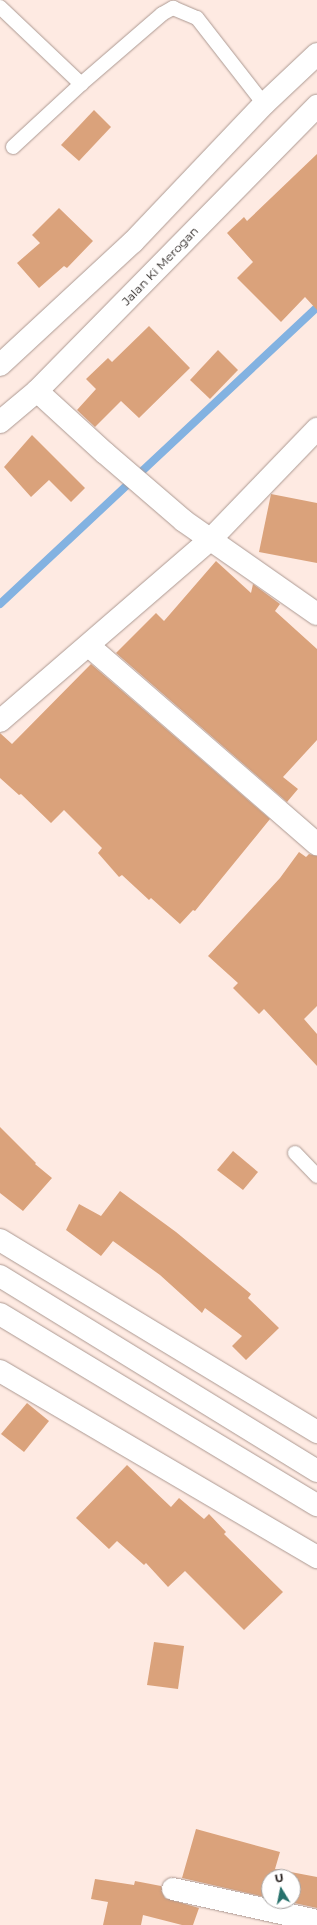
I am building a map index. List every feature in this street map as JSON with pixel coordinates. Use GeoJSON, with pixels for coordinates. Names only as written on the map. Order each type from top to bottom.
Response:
{"type":"FeatureCollection","features":[{"type":"Feature","properties":{"kind":"main road"},"geometry":{"type":"LineString","coordinates":[[0,365],[133,242],[264,104],[317,54]]}},
{"type":"Feature","properties":{"kind":"main road","name":"Jalan Ki Merogan"},"geometry":{"type":"LineString","coordinates":[[0,422],[37,391],[317,106]]}},
{"type":"Feature","properties":{"kind":"main road"},"geometry":{"type":"LineString","coordinates":[[37,391],[104,453],[184,521],[317,614]]}},
{"type":"Feature","properties":{"kind":"main road"},"geometry":{"type":"LineString","coordinates":[[0,721],[89,646],[211,539],[317,429]]}},
{"type":"Feature","properties":{"kind":"main road"},"geometry":{"type":"LineString","coordinates":[[89,646],[317,844]]}},
{"type":"Feature","properties":{"kind":"main road"},"geometry":{"type":"LineString","coordinates":[[0,1240],[317,1432]]}},
{"type":"Feature","properties":{"kind":"main road"},"geometry":{"type":"LineString","coordinates":[[0,1276],[317,1471]]}},
{"type":"Feature","properties":{"kind":"main road"},"geometry":{"type":"LineString","coordinates":[[0,1314],[317,1505]]}},
{"type":"Feature","properties":{"kind":"main road"},"geometry":{"type":"LineString","coordinates":[[0,1371],[317,1557]]}},
{"type":"Feature","properties":{"kind":"main road"},"geometry":{"type":"LineString","coordinates":[[173,1889],[317,1921]]}},
{"type":"Feature","properties":{"kind":"lane"},"geometry":{"type":"LineString","coordinates":[[0,7],[81,84]]}},
{"type":"Feature","properties":{"kind":"lane"},"geometry":{"type":"LineString","coordinates":[[13,147],[81,84],[162,14],[173,8],[197,18],[264,104]]}},
{"type":"Feature","properties":{"kind":"lane"},"geometry":{"type":"LineString","coordinates":[[295,1153],[317,1176]]}},
{"type":"Feature","properties":{"kind":"building"},"geometry":{"type":"Polygon","coordinates":[[[94,110],[111,127],[79,161],[61,145],[94,110]]]}},
{"type":"Feature","properties":{"kind":"building"},"geometry":{"type":"Polygon","coordinates":[[[317,154],[317,310],[305,297],[281,322],[237,278],[253,262],[227,233],[244,217],[247,221],[317,154]]]}},
{"type":"Feature","properties":{"kind":"building"},"geometry":{"type":"Polygon","coordinates":[[[59,208],[93,241],[67,268],[64,266],[39,288],[17,263],[40,243],[32,235],[59,208]]]}},
{"type":"Feature","properties":{"kind":"building"},"geometry":{"type":"Polygon","coordinates":[[[149,326],[190,368],[139,418],[121,401],[95,427],[77,410],[96,389],[86,379],[108,358],[112,362],[149,326]]]}},
{"type":"Feature","properties":{"kind":"building"},"geometry":{"type":"Polygon","coordinates":[[[218,350],[238,370],[210,399],[190,380],[218,350]]]}},
{"type":"Feature","properties":{"kind":"building"},"geometry":{"type":"Polygon","coordinates":[[[32,435],[85,488],[71,502],[49,480],[31,497],[4,467],[32,435]]]}},
{"type":"Feature","properties":{"kind":"building"},"geometry":{"type":"Polygon","coordinates":[[[271,494],[317,503],[317,563],[259,552],[271,494]]]}},
{"type":"Feature","properties":{"kind":"building"},"geometry":{"type":"Polygon","coordinates":[[[216,561],[251,593],[253,584],[280,604],[275,611],[317,649],[317,740],[283,777],[298,789],[287,802],[116,653],[156,613],[164,621],[216,561]]]}},
{"type":"Feature","properties":{"kind":"building"},"geometry":{"type":"Polygon","coordinates":[[[91,664],[270,819],[195,911],[193,910],[180,924],[151,898],[149,900],[122,875],[119,877],[98,853],[102,848],[64,810],[51,823],[21,794],[19,795],[0,778],[0,733],[12,744],[91,664]]]}},
{"type":"Feature","properties":{"kind":"building"},"geometry":{"type":"Polygon","coordinates":[[[299,852],[306,857],[309,854],[317,856],[317,1006],[304,1019],[317,1034],[317,1066],[264,1009],[259,1014],[233,988],[238,983],[208,956],[280,878],[299,852]]]}},
{"type":"Feature","properties":{"kind":"building"},"geometry":{"type":"Polygon","coordinates":[[[0,1127],[36,1163],[35,1164],[52,1178],[23,1211],[0,1193],[0,1127]]]}},
{"type":"Feature","properties":{"kind":"building"},"geometry":{"type":"Polygon","coordinates":[[[233,1151],[258,1172],[243,1190],[217,1170],[233,1151]]]}},
{"type":"Feature","properties":{"kind":"building"},"geometry":{"type":"Polygon","coordinates":[[[120,1191],[176,1232],[251,1294],[248,1298],[279,1328],[246,1360],[232,1346],[242,1336],[205,1308],[202,1313],[160,1275],[113,1241],[101,1256],[66,1230],[79,1204],[101,1216],[120,1191]]]}},
{"type":"Feature","properties":{"kind":"building"},"geometry":{"type":"Polygon","coordinates":[[[27,1403],[49,1421],[24,1452],[1,1434],[27,1403]]]}},
{"type":"Feature","properties":{"kind":"building"},"geometry":{"type":"Polygon","coordinates":[[[127,1465],[171,1507],[179,1498],[204,1519],[209,1514],[226,1532],[224,1534],[283,1592],[244,1630],[185,1571],[168,1587],[146,1563],[144,1565],[117,1541],[109,1549],[76,1518],[127,1465]]]}},
{"type":"Feature","properties":{"kind":"building"},"geometry":{"type":"Polygon","coordinates":[[[154,1642],[184,1646],[178,1689],[147,1685],[154,1642]]]}},
{"type":"Feature","properties":{"kind":"building"},"geometry":{"type":"Polygon","coordinates":[[[196,1829],[280,1852],[275,1869],[261,1869],[261,1896],[182,1878],[196,1829]]]}},
{"type":"Feature","properties":{"kind":"building"},"geometry":{"type":"Polygon","coordinates":[[[301,1874],[317,1877],[317,1908],[301,1904],[301,1874]]]}},
{"type":"Feature","properties":{"kind":"building"},"geometry":{"type":"Polygon","coordinates":[[[95,1879],[134,1885],[135,1881],[161,1886],[165,1898],[199,1908],[193,1925],[182,1925],[143,1915],[141,1925],[103,1925],[108,1902],[91,1899],[95,1879]]]}},
{"type":"Feature","properties":{"kind":"waterway"},"geometry":{"type":"LineString","coordinates":[[0,604],[317,307]]}}]}
